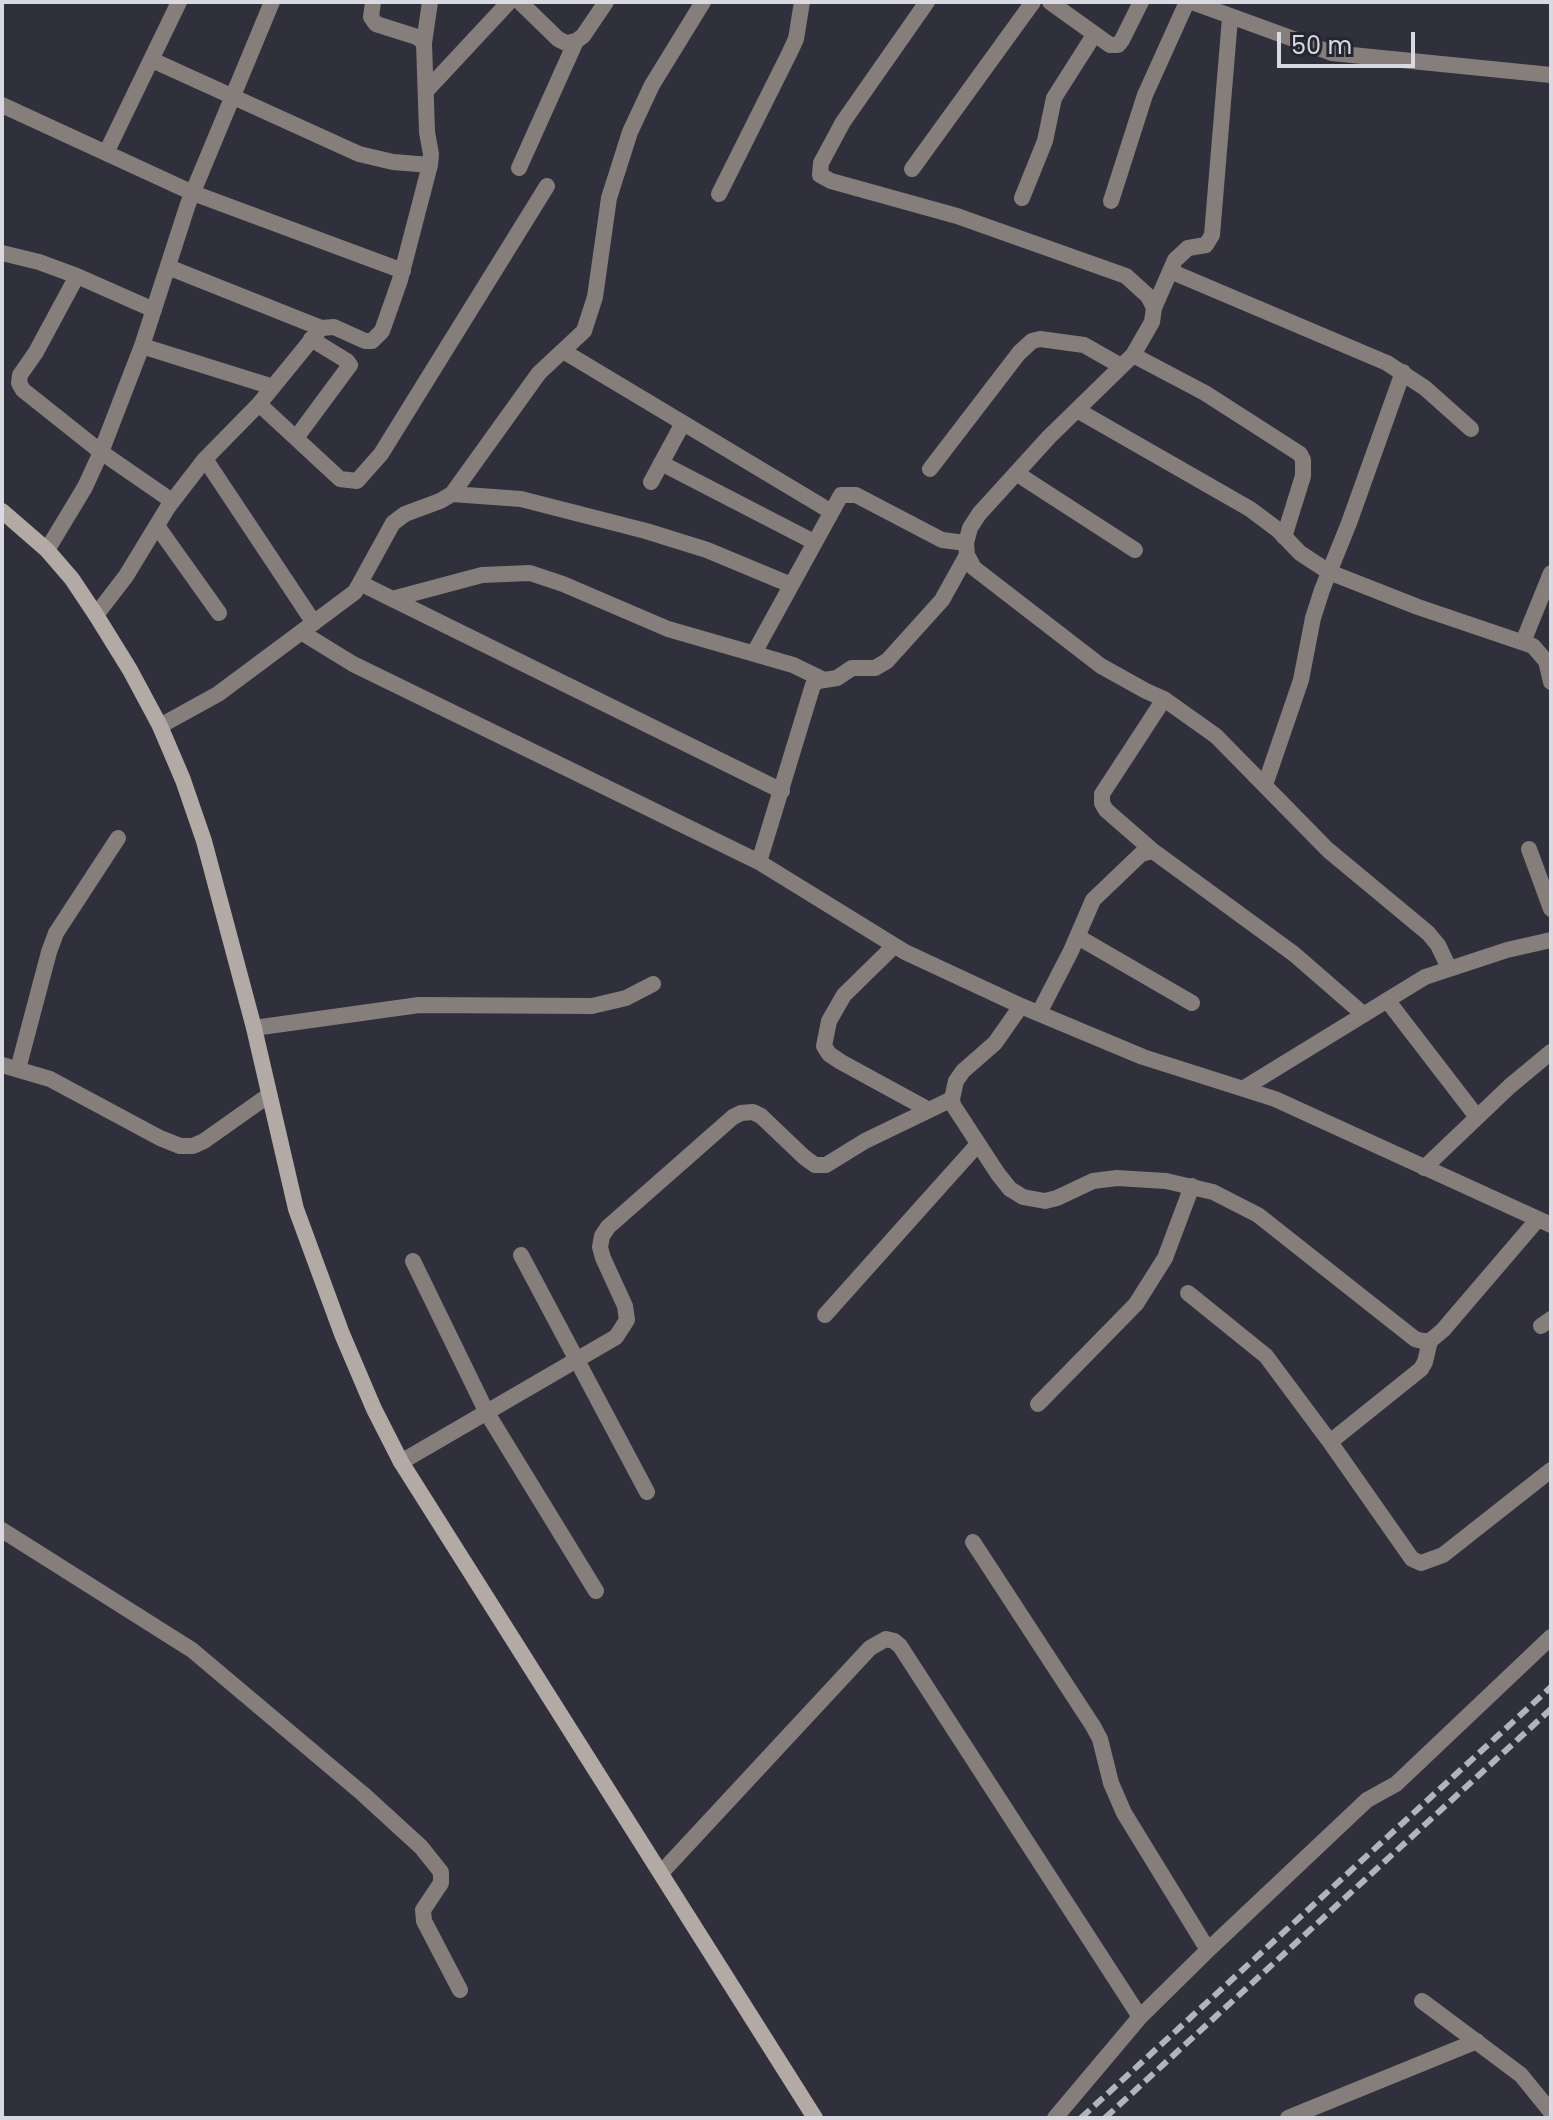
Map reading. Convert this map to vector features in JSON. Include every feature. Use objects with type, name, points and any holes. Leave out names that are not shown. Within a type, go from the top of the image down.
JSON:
[{"type":"main road","points":[[2,511],[47,550],[72,579],[160,726],[204,841],[254,1028],[296,1209],[374,1409],[401,1462],[815,2118]]},
{"type":"street","points":[[106,153],[179,2]]},
{"type":"street","points":[[47,550],[85,487],[101,452],[142,346],[193,193],[272,2]]},
{"type":"street","points":[[373,2],[371,17],[376,24],[417,37],[424,43]]},
{"type":"street","points":[[96,615],[126,576],[172,501],[205,459],[259,404],[316,334],[334,327],[365,341],[377,338],[403,271],[430,165],[424,43],[430,2]]},
{"type":"street","points":[[426,91],[509,2]]},
{"type":"street","points":[[520,2],[566,43],[583,36],[606,2]]},
{"type":"street","points":[[160,726],[218,694],[355,592],[393,523],[405,514],[452,494],[539,373],[584,331],[590,317],[609,198],[630,132],[652,85],[703,2]]},
{"type":"street","points":[[719,194],[793,47],[802,2]]},
{"type":"street","points":[[927,2],[843,122],[824,156],[820,175],[831,181],[957,216],[1126,276],[1148,296],[1154,308]]},
{"type":"street","points":[[912,169],[1033,2]]},
{"type":"street","points":[[1050,2],[1110,45],[1118,45],[1122,40],[1141,2]]},
{"type":"street","points":[[1111,201],[1145,95],[1190,2],[1332,53],[1551,75]]},
{"type":"street","points":[[759,862],[813,685],[837,678],[852,668],[875,668],[887,661],[942,600],[966,549],[970,528],[979,514],[1127,360],[1152,322],[1154,308],[1182,252],[1206,245],[1212,235],[1230,18]]},
{"type":"street","points":[[1022,198],[1045,141],[1054,98],[1094,35]]},
{"type":"street","points":[[519,168],[576,41]]},
{"type":"street","points":[[152,60],[359,154],[430,165]]},
{"type":"street","points":[[2,105],[193,193],[403,271]]},
{"type":"street","points":[[259,404],[340,479],[357,481],[365,475],[547,186]]},
{"type":"street","points":[[2,253],[77,276],[154,310]]},
{"type":"street","points":[[168,267],[316,334],[350,365],[296,438]]},
{"type":"street","points":[[1170,271],[1378,358],[1403,372],[1471,429]]},
{"type":"street","points":[[77,276],[20,375],[19,383],[23,390],[101,452],[172,501]]},
{"type":"street","points":[[930,469],[1019,353],[1032,341],[1040,339],[1084,345],[1205,393],[1300,454],[1303,476],[1284,537]]},
{"type":"street","points":[[142,346],[273,387]]},
{"type":"street","points":[[563,351],[830,511]]},
{"type":"street","points":[[1265,785],[1301,680],[1313,618],[1403,372]]},
{"type":"street","points":[[1077,410],[1250,509],[1300,553],[1329,572],[1418,607],[1523,642],[1546,661],[1551,682]]},
{"type":"street","points":[[651,482],[683,423]]},
{"type":"street","points":[[205,459],[307,628],[353,664],[759,862],[894,946],[1021,1006],[1143,1057],[1275,1099],[1544,1222],[1430,1341],[1421,1369],[1330,1442]]},
{"type":"street","points":[[661,463],[814,542]]},
{"type":"street","points":[[1016,473],[1135,550]]},
{"type":"street","points":[[452,494],[521,499],[662,535],[791,585]]},
{"type":"street","points":[[754,653],[830,511],[841,495],[856,495],[942,540],[966,549],[974,568],[1101,666],[1164,699],[1216,736],[1328,850],[1428,933],[1438,945],[1449,968]]},
{"type":"street","points":[[157,526],[219,613]]},
{"type":"street","points":[[392,599],[482,575],[530,573],[668,629],[806,670],[824,680]]},
{"type":"street","points":[[1523,642],[1551,573]]},
{"type":"street","points":[[362,584],[782,791]]},
{"type":"street","points":[[1164,699],[1102,794],[1106,810],[1153,851],[1294,954],[1363,1014]]},
{"type":"street","points":[[118,838],[52,942],[10,1067],[50,1079],[180,1146],[193,1146],[204,1141],[269,1095]]},
{"type":"street","points":[[1529,849],[1551,909]]},
{"type":"street","points":[[1039,1013],[1078,937],[1093,900],[1141,854],[1153,851]]},
{"type":"street","points":[[1078,937],[1192,1003]]},
{"type":"street","points":[[1244,1088],[1425,977],[1507,950],[1551,940]]},
{"type":"street","points":[[894,946],[844,995],[829,1021],[824,1046],[841,1062],[929,1110]]},
{"type":"street","points":[[254,1028],[419,1005],[592,1006],[626,998],[653,984]]},
{"type":"street","points":[[1387,1000],[1477,1117]]},
{"type":"street","points":[[1021,1006],[995,1043],[963,1071],[956,1081],[952,1099],[978,1144],[1010,1189],[1034,1201],[1057,1198],[1093,1181],[1117,1178],[1166,1181],[1227,1197],[1258,1215],[1415,1339],[1430,1341]]},
{"type":"street","points":[[1424,1168],[1551,1052]]},
{"type":"street","points":[[401,1462],[616,1337],[627,1320],[625,1306],[603,1258],[600,1247],[602,1236],[616,1220],[733,1117],[753,1112],[761,1116],[804,1157],[815,1165],[826,1165],[865,1141],[952,1099]]},
{"type":"street","points":[[825,1315],[978,1144]]},
{"type":"street","points":[[1038,1404],[1136,1304],[1165,1258],[1192,1186]]},
{"type":"street","points":[[521,1255],[647,1492]]},
{"type":"street","points":[[413,1261],[487,1413],[596,1591]]},
{"type":"street","points":[[1188,1293],[1266,1356],[1412,1559],[1421,1563],[1443,1555],[1551,1470]]},
{"type":"street","points":[[2,1530],[192,1650],[421,1847],[441,1872],[441,1883],[423,1910],[424,1921],[460,1990]]},
{"type":"street","points":[[973,1542],[1093,1726],[1124,1813],[1208,1950]]},
{"type":"street","points":[[1055,2118],[1140,2017],[1208,1950],[1367,1800],[1396,1784],[1551,1637]]},
{"type":"street","points":[[661,1873],[870,1648],[886,1639],[894,1641],[1140,2017]]},
{"type":"street","points":[[1422,2001],[1521,2075],[1551,2112]]},
{"type":"street","points":[[1288,2118],[1477,2041]]},
{"type":"railway","points":[[1081,2118],[1551,1687]]},
{"type":"railway","points":[[1105,2118],[1551,1709]]}]
